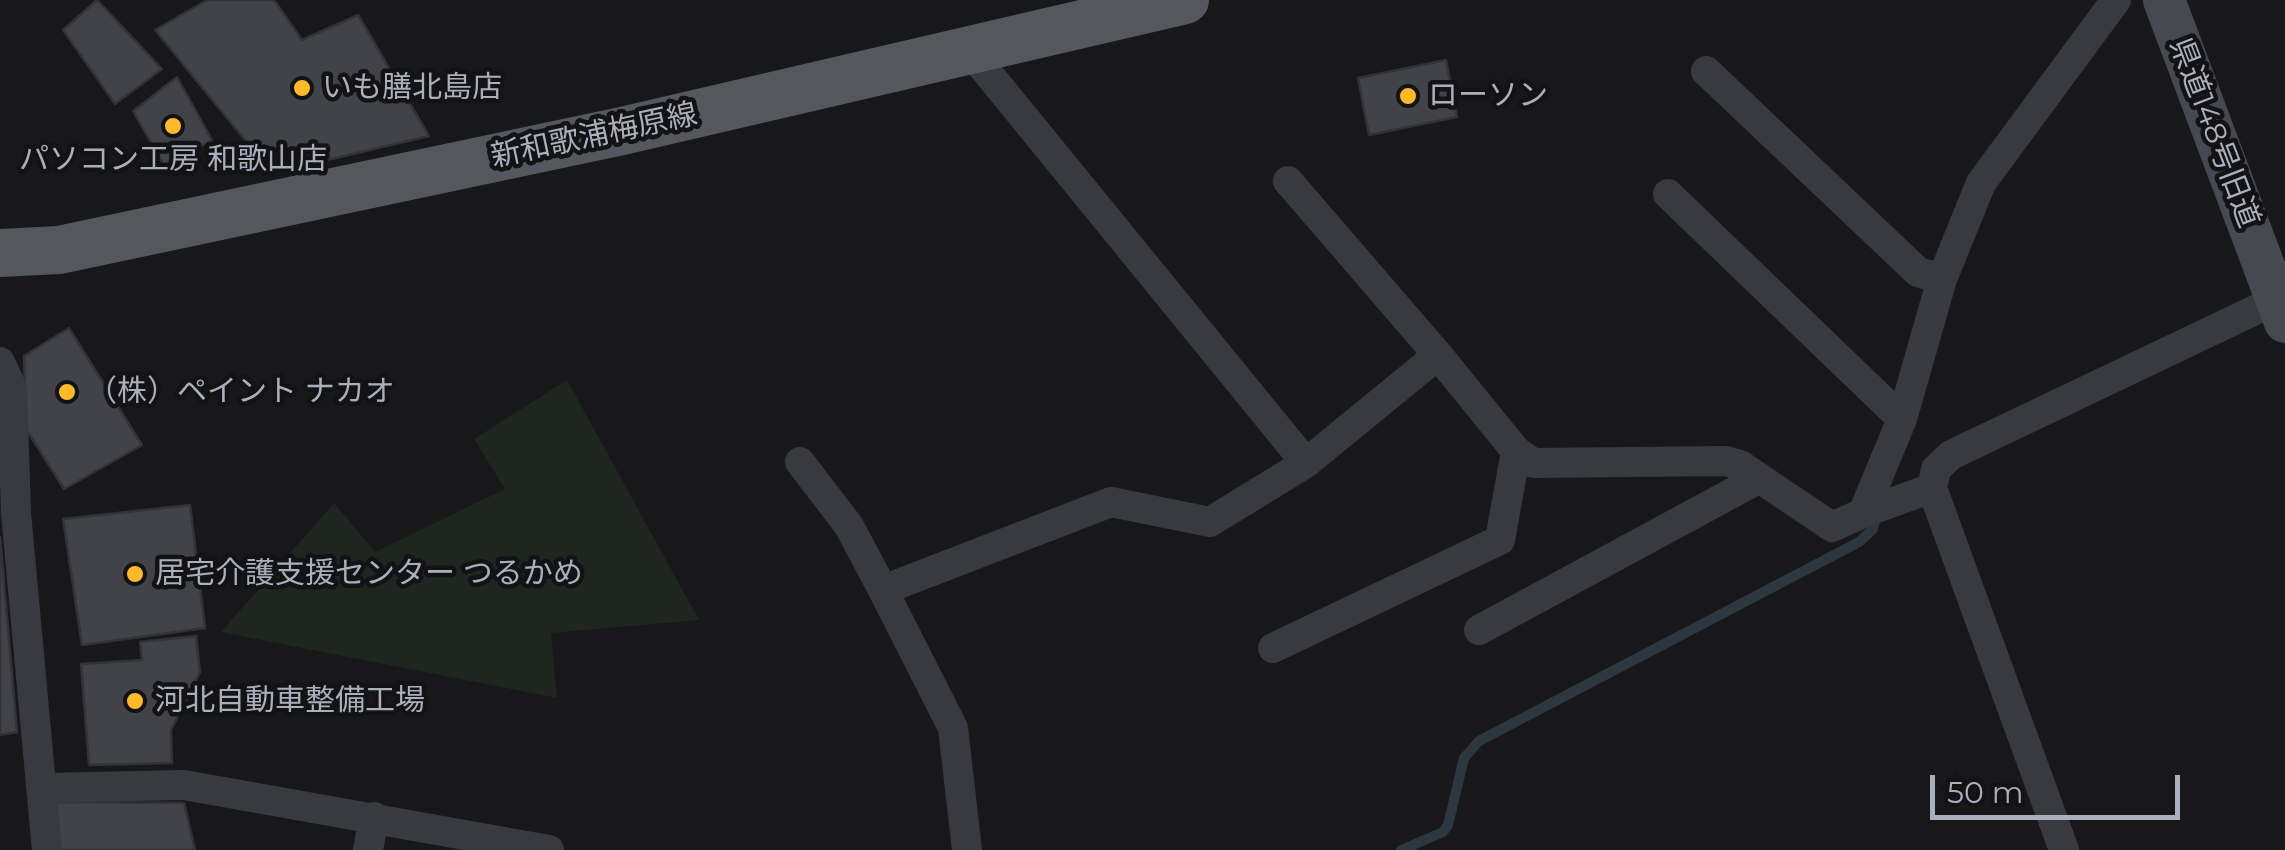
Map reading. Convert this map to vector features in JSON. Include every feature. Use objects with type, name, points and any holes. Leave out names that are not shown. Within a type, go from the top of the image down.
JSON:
[{"type":"main road","name":"新和歌浦梅原線","points":[[0,253],[59,250],[622,130],[1185,0]]},
{"type":"street","points":[[1867,511],[1902,419],[1942,279],[1981,183],[2116,0]]},
{"type":"street","name":"県道148号旧道","points":[[2164,0],[2281,311]]},
{"type":"street","points":[[968,50],[1306,462]]},
{"type":"street","points":[[1706,71],[1918,272],[1942,279]]},
{"type":"street","points":[[1288,181],[1516,451],[1532,464],[1726,461],[1740,465],[1832,527],[1922,492],[1951,455],[2281,311]]},
{"type":"street","points":[[1668,194],[1902,419]]},
{"type":"street","points":[[883,590],[1111,502],[1210,522],[1306,462],[1438,355]]},
{"type":"street","points":[[0,362],[12,388],[16,513],[47,850]]},
{"type":"street","points":[[1273,648],[1500,540],[1516,451]]},
{"type":"street","points":[[800,462],[849,526],[953,728],[967,850]]},
{"type":"street","points":[[1479,630],[1758,478]]},
{"type":"street","points":[[1922,492],[2064,850]]},
{"type":"street","points":[[43,788],[184,785],[549,850]]},
{"type":"street","points":[[368,850],[374,817]]},
{"type":"shaded area","points":[[567,380],[699,620],[551,633],[557,698],[221,632],[334,503],[375,552],[505,489],[474,439]]},
{"type":"building","points":[[97,0],[162,69],[115,104],[63,30]]},
{"type":"building","name":"いも膳北島店","points":[[207,0],[274,0],[302,40],[358,15],[429,136],[272,173],[155,30]]},
{"type":"building","points":[[1446,60],[1457,117],[1369,135],[1358,78]]},
{"type":"building","name":"パソコン工房 和歌山店","points":[[177,77],[212,140],[165,167],[133,111]]},
{"type":"building","name":"（株）ペイント ナカオ","points":[[69,328],[142,445],[64,489],[26,429],[24,356]]},
{"type":"building","name":"居宅介護支援センター つるかめ","points":[[190,505],[205,628],[82,645],[63,519]]},
{"type":"building","points":[[0,537],[17,732],[0,735]]},
{"type":"building","name":"河北自動車整備工場","points":[[196,636],[200,672],[171,730],[172,763],[89,765],[81,664],[142,660],[140,642]]},
{"type":"building","points":[[56,802],[184,803],[195,850],[59,850]]},
{"type":"waterway","points":[[1401,850],[1443,832],[1464,758],[1479,741],[1859,542],[1873,529],[1877,515]]},
{"type":"place","name":"いも膳北島店","points":[[302,88]]},
{"type":"place","name":"ローソン","points":[[1408,96]]},
{"type":"place","name":"パソコン工房 和歌山店","points":[[173,126]]},
{"type":"place","name":"（株）ペイント ナカオ","points":[[67,392]]},
{"type":"place","name":"居宅介護支援センター つるかめ","points":[[135,574]]},
{"type":"place","name":"河北自動車整備工場","points":[[135,701]]}]
